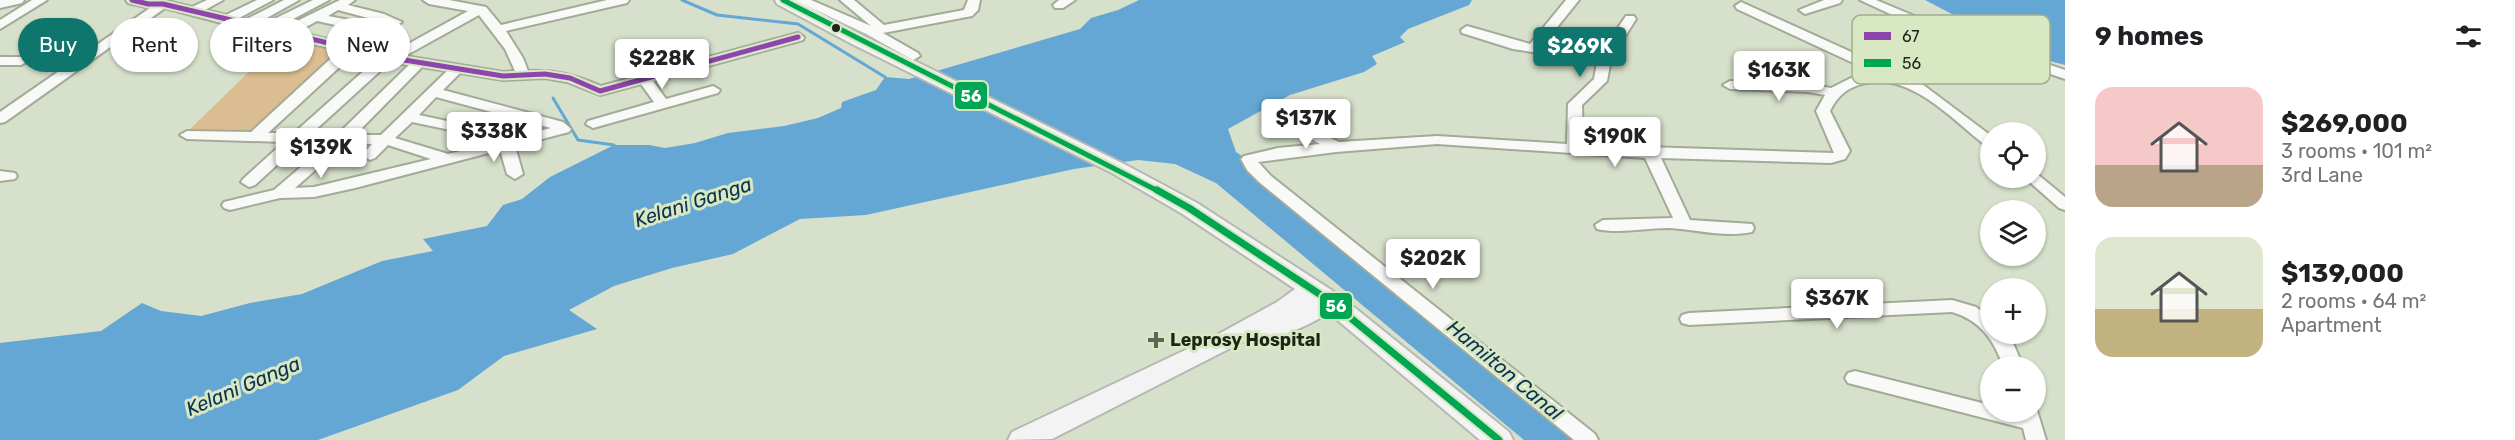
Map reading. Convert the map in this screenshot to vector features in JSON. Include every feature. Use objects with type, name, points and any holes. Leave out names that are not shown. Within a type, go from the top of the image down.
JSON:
[{"type":"main road","points":[[791,0],[1119,169],[1189,208],[1321,295],[1499,440]]},
{"type":"main road","points":[[1037,437],[1224,342],[1302,318],[1321,295]]},
{"type":"street","points":[[0,4],[18,0]]},
{"type":"street","points":[[0,25],[40,0]]},
{"type":"street","points":[[132,0],[191,6],[217,0]]},
{"type":"street","points":[[209,16],[242,0]]},
{"type":"street","points":[[230,18],[267,0]]},
{"type":"street","points":[[258,18],[293,0]]},
{"type":"street","points":[[286,18],[323,0]]},
{"type":"street","points":[[316,17],[349,0]]},
{"type":"street","points":[[498,29],[623,0]]},
{"type":"street","points":[[791,0],[876,30],[968,13],[972,10],[974,0]]},
{"type":"street","points":[[846,0],[868,16],[876,30],[913,62]]},
{"type":"street","points":[[1533,48],[1573,0]]},
{"type":"street","points":[[1805,10],[1836,0]]},
{"type":"street","points":[[1866,0],[1901,15]]},
{"type":"street","points":[[440,1],[477,11],[482,10],[498,29],[521,66],[522,74]]},
{"type":"street","points":[[0,119],[161,4]]},
{"type":"street","points":[[191,6],[218,18]]},
{"type":"street","points":[[336,6],[380,16],[377,18]]},
{"type":"street","points":[[1741,6],[1852,57]]},
{"type":"street","points":[[410,46],[477,11]]},
{"type":"street","points":[[316,17],[326,19]]},
{"type":"street","points":[[1575,149],[1575,104],[1600,81],[1604,74],[1604,59],[1630,19]]},
{"type":"street","points":[[1467,30],[1505,43],[1604,59]]},
{"type":"street","points":[[410,60],[503,76],[545,74],[570,78],[600,91],[798,37]]},
{"type":"street","points":[[0,61],[18,61]]},
{"type":"street","points":[[280,193],[340,140],[419,62]]},
{"type":"street","points":[[370,155],[458,68]]},
{"type":"street","points":[[2050,70],[2065,75]]},
{"type":"street","points":[[254,137],[326,72]]},
{"type":"street","points":[[249,182],[373,72]]},
{"type":"street","points":[[644,79],[663,104]]},
{"type":"street","points":[[1588,440],[1265,179],[1252,167],[1249,159],[1278,153],[1336,147],[1437,140],[1651,153],[1836,157],[1842,154],[1842,151],[1823,111],[1834,93],[1853,84]]},
{"type":"street","points":[[1912,84],[1931,95],[1980,134]]},
{"type":"street","points":[[1730,85],[1808,88],[1834,93]]},
{"type":"street","points":[[593,124],[713,90]]},
{"type":"street","points":[[230,205],[280,193],[314,192],[564,129],[558,125],[433,92]]},
{"type":"street","points":[[409,117],[484,133],[506,143],[515,174]]},
{"type":"street","points":[[1292,123],[1336,147]]},
{"type":"street","points":[[187,135],[386,140],[445,158]]},
{"type":"street","points":[[1651,153],[1684,225]]},
{"type":"street","points":[[2045,188],[2065,205]]},
{"type":"street","points":[[2048,191],[2065,188]]},
{"type":"street","points":[[1603,225],[1746,228]]},
{"type":"street","points":[[1689,319],[1952,306],[1970,311],[1980,319]]},
{"type":"street","points":[[1855,378],[2032,424]]},
{"type":"shaded area","points":[[314,43],[326,45],[326,69],[252,135],[186,133],[249,72],[314,72]]},
{"type":"water","name":"Kelani Ganga","points":[[1139,0],[1472,0],[1469,5],[1408,29],[1400,37],[1405,42],[1372,56],[1377,64],[1364,72],[1290,95],[1228,129],[1236,152],[1261,169],[1578,440],[1524,440],[1216,183],[1175,164],[1138,160],[1074,169],[866,215],[800,219],[733,254],[672,268],[614,286],[569,310],[597,329],[504,356],[458,390],[318,440],[0,440],[0,343],[101,331],[142,303],[161,311],[201,316],[250,303],[302,294],[382,261],[433,251],[423,239],[487,226],[503,205],[522,199],[550,177],[614,145],[649,145],[665,148],[695,143],[728,133],[784,126],[818,118],[841,108],[842,102],[876,90],[885,77],[909,79],[1080,29],[1091,18],[1118,10]]},
{"type":"water","points":[[1925,0],[2065,0],[2065,65],[2050,61],[2050,15],[1954,15]]},
{"type":"waterway","points":[[682,0],[717,15],[798,24],[885,77]]},
{"type":"waterway","points":[[553,98],[578,140],[614,145]]},
{"type":"transit line","name":"67","points":[[132,0],[148,4],[163,4],[392,58],[503,76],[545,74],[570,78],[600,91],[798,37]]},
{"type":"transit line","name":"56","points":[[783,0],[858,40],[1119,169],[1189,208],[1330,301],[1499,440]]},
{"type":"place","name":"Leprosy Hospital","points":[[1156,340]]},
{"type":"water label","name":"Hamilton Canal","points":[[1505,370]]}]
